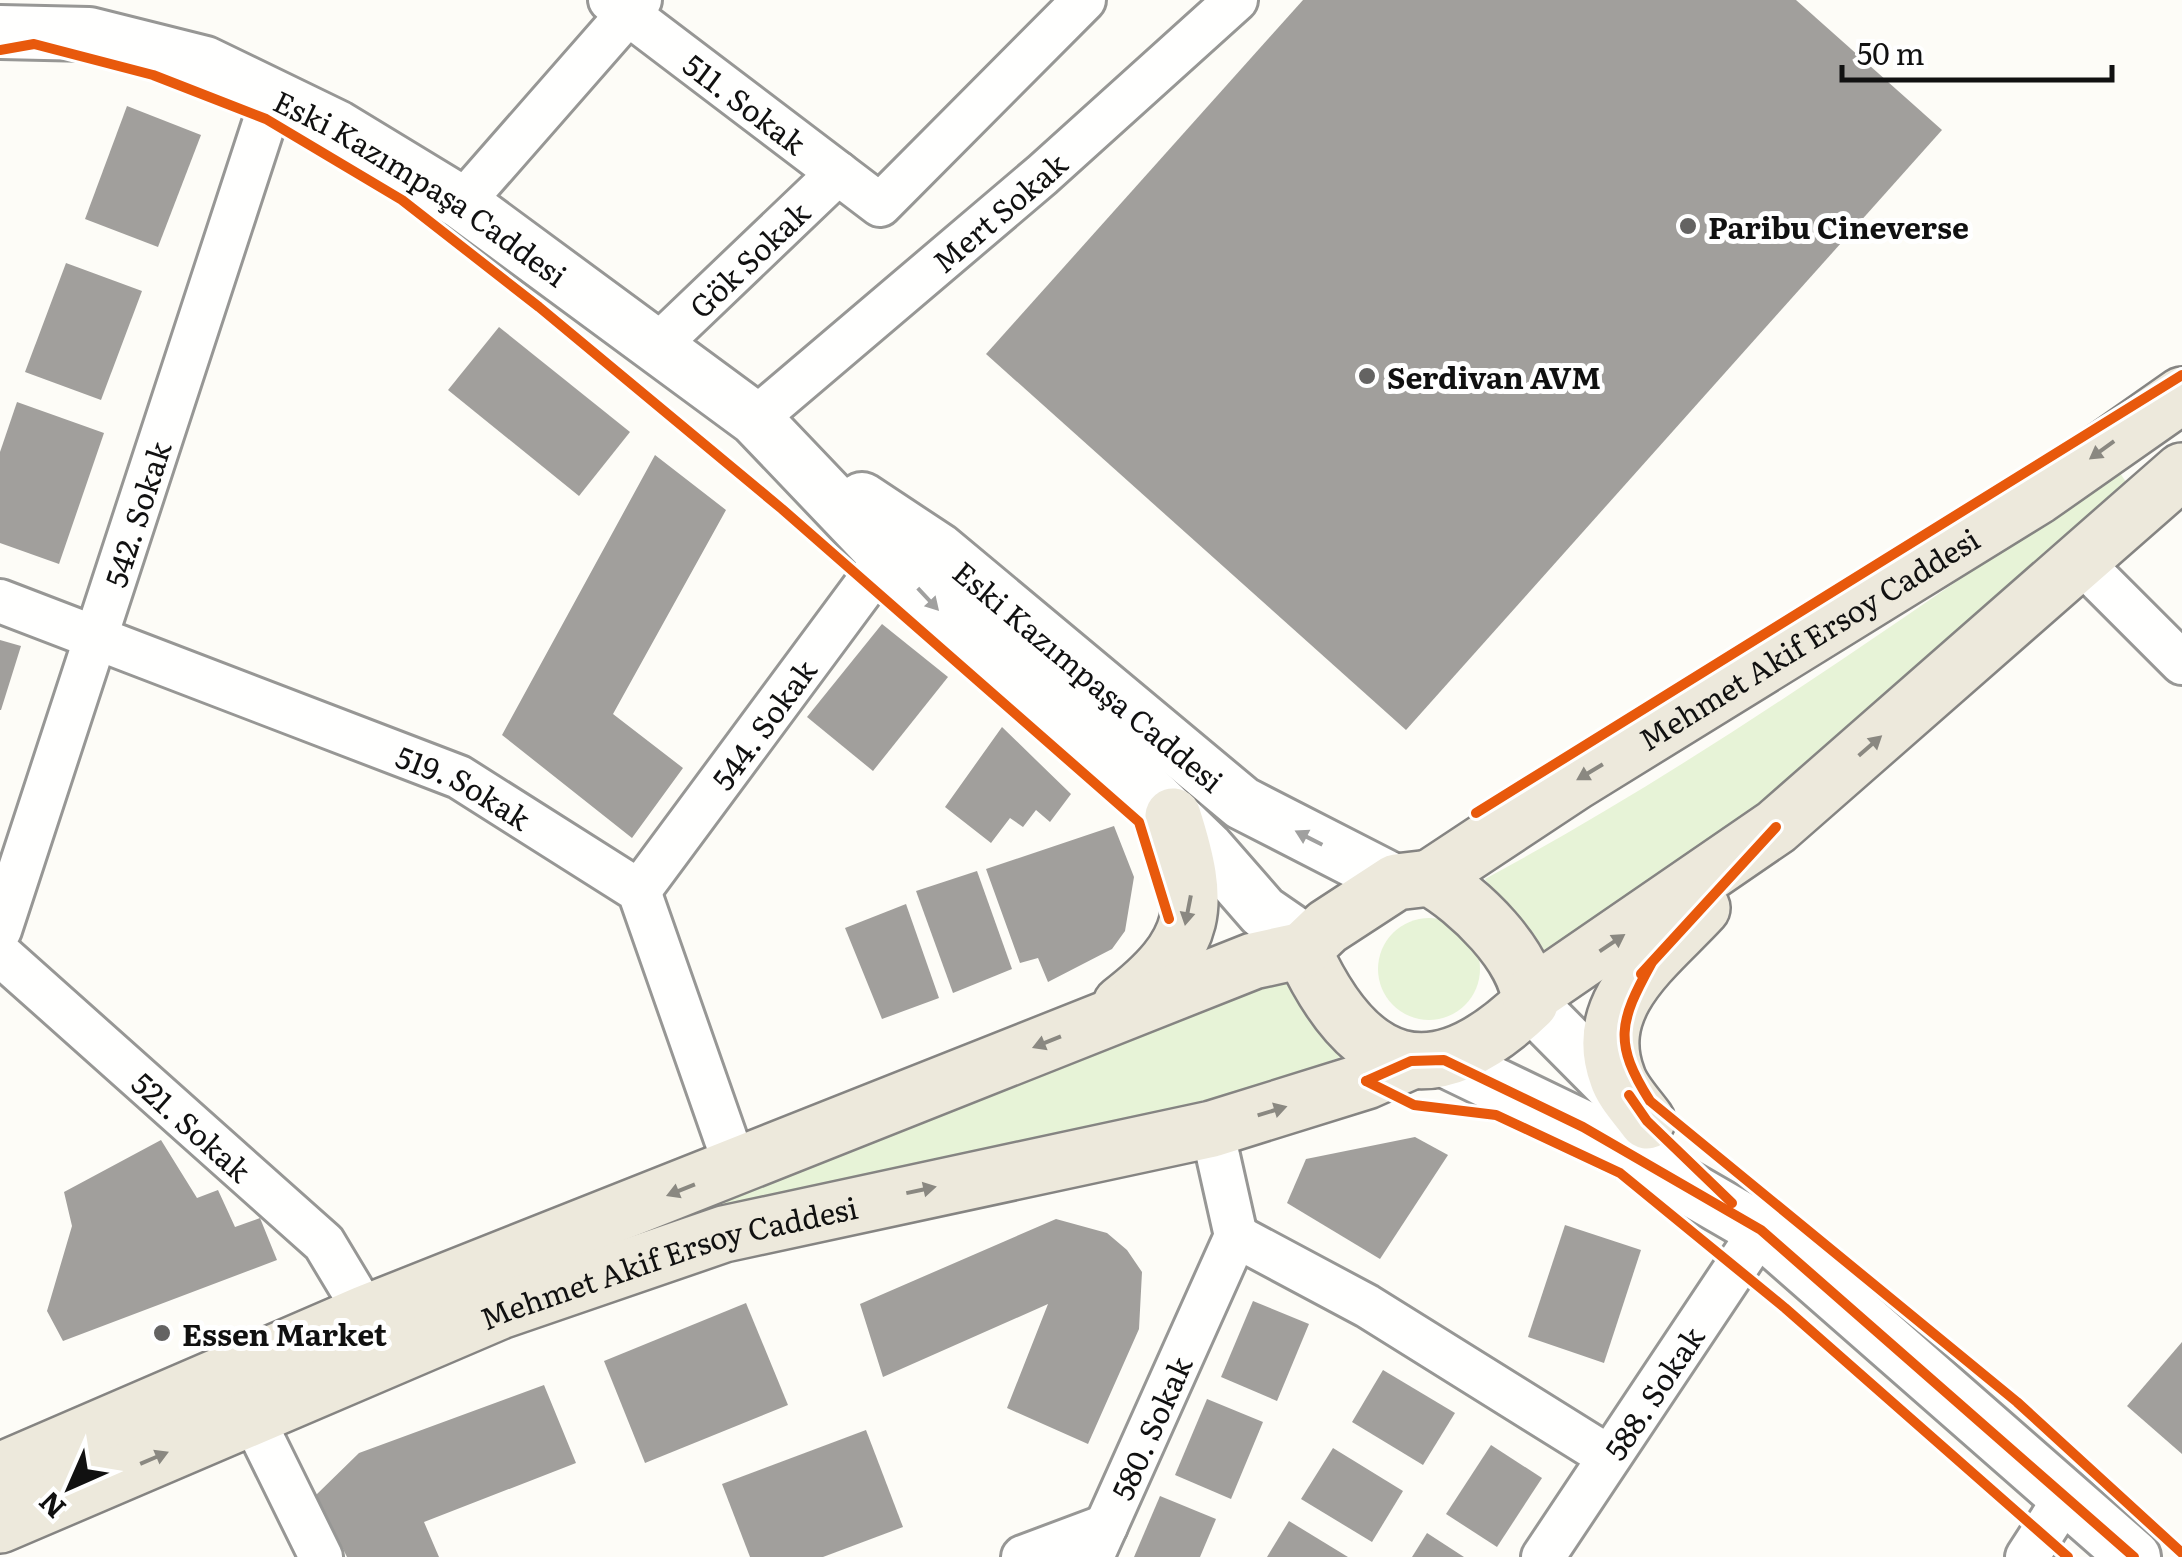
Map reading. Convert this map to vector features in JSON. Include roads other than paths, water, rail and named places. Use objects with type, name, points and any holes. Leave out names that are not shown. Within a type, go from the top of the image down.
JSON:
[{"type":"main road","name":"Mehmet Akif Ersoy Caddesi","points":[[1413,880],[2038,496],[2182,395]]},
{"type":"main road","points":[[1647,1121],[1617,1078],[1610,1045],[1614,1009],[1625,990],[1776,827],[2182,471]]},
{"type":"main road","points":[[1098,1022],[1159,973],[1180,941],[1191,908],[1192,875],[1173,816]]},
{"type":"main road","points":[[1530,999],[1492,928],[1468,902],[1413,880],[1306,946],[1319,984],[1360,1036],[1407,1068],[1487,1039],[1530,999],[1776,827]]},
{"type":"main road","name":"Mehmet Akif Ersoy Caddesi","points":[[0,1471],[366,1313],[1253,961],[1306,946]]},
{"type":"main road","name":"Mehmet Akif Ersoy Caddesi","points":[[0,1526],[500,1311],[724,1234],[1212,1129],[1407,1068]]},
{"type":"street","name":"511. Sokak","points":[[627,4],[880,205],[1084,0]]},
{"type":"street","name":"Mert Sokak","points":[[772,435],[1042,175],[1236,0]]},
{"type":"street","points":[[462,203],[627,4]]},
{"type":"street","name":"Eski Kazımpaşa Caddesi","points":[[0,32],[89,34],[204,63],[337,127],[462,203],[658,345],[772,435],[939,550],[1242,803],[1413,880]]},
{"type":"street","name":"542. Sokak","points":[[0,930],[100,636],[273,96]]},
{"type":"street","name":"Gök Sokak","points":[[658,345],[838,174]]},
{"type":"street","name":"Eski Kazımpaşa Caddesi","points":[[772,435],[941,614],[1104,749],[1263,912],[1306,946]]},
{"type":"street","name":"544. Sokak","points":[[639,890],[887,556]]},
{"type":"street","points":[[2080,560],[2182,663]]},
{"type":"street","name":"519. Sokak","points":[[0,600],[459,777],[639,890]]},
{"type":"street","points":[[639,890],[736,1168]]},
{"type":"street","name":"521. Sokak","points":[[0,954],[324,1243],[366,1313]]},
{"type":"street","points":[[1530,999],[1647,1121],[1761,1230],[2134,1557]]},
{"type":"street","points":[[1407,1068],[1583,1127],[1761,1230]]},
{"type":"street","points":[[1212,1129],[1236,1236],[1366,1306],[1609,1458]]},
{"type":"street","name":"588. Sokak","points":[[1543,1557],[1761,1230]]},
{"type":"street","name":"580. Sokak","points":[[1099,1541],[1236,1236]]},
{"type":"street","points":[[252,1417],[321,1557]]},
{"type":"street","points":[[2026,1557],[2067,1496]]},
{"type":"street","points":[[1023,1557],[1099,1541]]},
{"type":"place","name":"Paribu Cineverse","points":[[1688,226]]},
{"type":"place","name":"Serdivan AVM","points":[[1367,376]]},
{"type":"place","name":"Essen Market","points":[[162,1333]]}]
